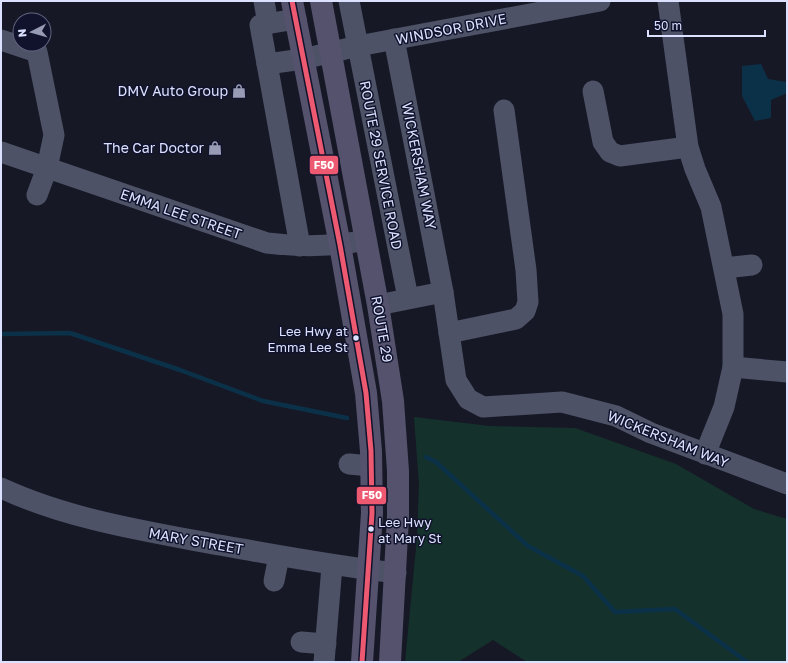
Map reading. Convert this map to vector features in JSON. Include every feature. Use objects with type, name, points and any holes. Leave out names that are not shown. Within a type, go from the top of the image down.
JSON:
[{"type":"main road","name":"ROUTE 29","points":[[321,1],[378,305],[389,370],[396,435],[398,471],[396,574],[390,662]]},
{"type":"main road","name":"ROUTE 29","points":[[294,10],[340,245],[366,393],[372,466],[369,570],[362,662]]},
{"type":"street","points":[[264,1],[268,24]]},
{"type":"street","name":"ROUTE 29 SERVICE ROAD","points":[[349,1],[408,298]]},
{"type":"street","name":"WINDSOR DRIVE","points":[[267,64],[303,59],[358,46],[600,1]]},
{"type":"street","points":[[668,1],[688,146],[695,169],[711,207],[733,314],[733,367],[724,407],[705,454]]},
{"type":"street","points":[[294,10],[268,24],[260,25],[300,246]]},
{"type":"street","name":"WICKERSHAM WAY","points":[[394,39],[443,292],[456,380],[468,399],[483,407],[562,402],[616,416],[651,433],[787,484]]},
{"type":"street","points":[[1,40],[37,52],[54,135],[47,168],[37,195]]},
{"type":"street","points":[[593,91],[603,142],[610,152],[620,156],[688,146]]},
{"type":"street","points":[[449,333],[516,319],[525,311],[528,302],[526,270],[504,110]]},
{"type":"street","name":"EMMA LEE STREET","points":[[1,152],[267,243],[300,246],[340,245],[366,240]]},
{"type":"street","points":[[724,268],[752,265]]},
{"type":"street","points":[[378,305],[443,292]]},
{"type":"street","points":[[733,367],[787,372]]},
{"type":"street","points":[[349,464],[372,466]]},
{"type":"street","name":"MARY STREET","points":[[1,488],[55,508],[102,522],[153,527],[279,556],[327,559],[369,570],[396,574]]},
{"type":"street","points":[[274,581],[279,556]]},
{"type":"street","points":[[301,642],[325,653],[327,559]]},
{"type":"green space","points":[[414,417],[489,426],[575,428],[676,464],[754,509],[787,519],[787,662],[527,662],[493,640],[458,662],[405,662],[417,538],[419,484]]},
{"type":"water","points":[[761,64],[768,79],[786,82],[787,93],[771,100],[771,118],[755,121],[742,96],[742,66]]},
{"type":"waterway","points":[[1,334],[70,333],[180,370],[263,401],[347,418]]},
{"type":"waterway","points":[[426,457],[436,462],[528,546],[583,576],[615,612],[675,609],[747,662]]},
{"type":"transit line","name":"F50","points":[[292,1],[340,245],[366,393],[371,451],[372,513],[362,662]]},
{"type":"place","name":"DMV Auto Group","points":[[239,91]]},
{"type":"place","name":"The Car Doctor","points":[[215,148]]},
{"type":"place","name":"Lee Hwy at Emma Lee St","points":[[356,338]]},
{"type":"place","name":"Lee Hwy at Mary St","points":[[371,529]]}]
